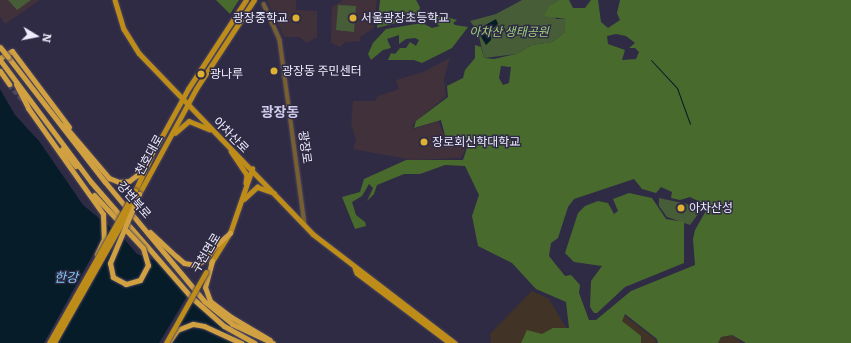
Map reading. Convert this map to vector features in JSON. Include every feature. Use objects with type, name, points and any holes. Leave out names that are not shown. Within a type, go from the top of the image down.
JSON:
[{"type":"highway","name":"강변북로","points":[[0,47],[105,182],[144,226],[190,286],[218,314],[245,331],[274,343]]},
{"type":"highway","points":[[1,60],[12,51],[75,136],[110,178],[119,182],[129,181],[137,175],[156,147]]},
{"type":"highway","name":"강변북로","points":[[1,60],[91,182],[147,246],[208,313],[255,343]]},
{"type":"highway","points":[[0,71],[9,84]]},
{"type":"highway","points":[[12,75],[28,108],[90,193],[103,214],[105,227],[104,239],[86,278]]},
{"type":"highway","points":[[33,112],[91,182]]},
{"type":"highway","points":[[52,115],[75,136]]},
{"type":"highway","points":[[73,170],[127,232],[143,248],[148,265],[140,280],[126,284],[113,277],[110,263],[137,192]]},
{"type":"highway","points":[[144,226],[177,257],[189,264],[201,263],[214,246],[230,233]]},
{"type":"highway","points":[[212,261],[205,282],[206,295],[212,303],[274,343]]},
{"type":"highway","points":[[167,343],[177,330],[193,324],[204,326],[241,343]]},
{"type":"main road","name":"아차산로","points":[[115,0],[124,29],[134,47],[212,130],[277,194],[305,225],[355,268],[455,343]]},
{"type":"main road","name":"천호대로","points":[[54,343],[137,192],[156,147],[183,98],[246,0]]},
{"type":"main road","name":"천호대로","points":[[49,343],[137,192],[165,148],[188,104],[254,0]]},
{"type":"main road","points":[[165,148],[187,121],[195,122],[212,130]]},
{"type":"main road","points":[[228,146],[247,176],[241,201]]},
{"type":"main road","name":"구천면로","points":[[167,343],[212,261],[230,233],[252,169]]},
{"type":"main road","points":[[241,201],[251,189],[257,187],[277,194]]},
{"type":"main road","name":"아차산로","points":[[355,268],[356,273],[450,343]]},
{"type":"street","name":"광장로","points":[[264,4],[280,40],[305,225]]},
{"type":"shaded area","points":[[0,0],[40,0],[5,24],[0,17]]},
{"type":"shaded area","name":"광장중학교","points":[[267,0],[296,0],[296,10],[317,11],[317,37],[307,43],[299,37],[284,37]]},
{"type":"shaded area","name":"서울광장초등학교","points":[[344,0],[377,0],[374,28],[360,37],[361,41],[345,42],[340,47],[331,43],[332,7]]},
{"type":"shaded area","points":[[450,58],[444,79],[446,96],[412,125],[414,129],[438,121],[446,139],[465,137],[467,146],[461,158],[412,160],[353,149],[356,140],[351,124],[353,101],[375,101],[378,96],[399,89],[396,80],[423,72]]},
{"type":"shaded area","points":[[532,291],[549,299],[565,326],[580,341],[616,316],[625,316],[655,339],[656,343],[491,343],[490,334]]},
{"type":"shaded area","points":[[732,335],[742,343],[718,343],[721,337]]},
{"type":"green space","points":[[8,0],[31,0],[17,10]]},
{"type":"green space","points":[[216,0],[239,0],[230,14]]},
{"type":"green space","points":[[380,0],[416,0],[420,7],[417,22],[403,21],[377,28]]},
{"type":"green space","name":"아차산 생태공원","points":[[522,0],[559,0],[550,5],[556,19],[567,19],[564,33],[552,42],[532,45],[516,54],[484,58],[478,32],[470,21],[496,14]]},
{"type":"green space","points":[[559,0],[569,0],[573,8],[585,8],[591,0],[598,0],[601,22],[608,28],[620,20],[617,13],[620,0],[851,0],[851,343],[746,343],[732,335],[721,337],[718,343],[658,343],[657,339],[625,314],[622,321],[641,336],[641,343],[521,343],[527,330],[542,334],[553,328],[569,328],[566,302],[536,289],[512,263],[478,246],[472,216],[479,195],[465,166],[445,165],[420,174],[404,174],[377,185],[374,194],[367,201],[373,188],[369,184],[362,196],[352,202],[356,215],[365,222],[366,226],[355,229],[342,197],[360,192],[364,179],[406,160],[463,160],[468,145],[466,137],[446,139],[441,120],[414,128],[416,121],[448,97],[447,86],[463,78],[465,70],[475,58],[475,45],[481,47],[484,58],[494,59],[516,54],[532,45],[552,42],[564,33],[566,19],[544,16],[550,5]],"holes":[[[616,34],[626,36],[635,43],[629,48],[635,48],[639,52],[636,59],[622,60],[625,50],[608,44],[607,36]],[[501,66],[511,67],[509,83],[503,85],[499,78]],[[634,179],[642,189],[656,193],[661,187],[672,192],[671,198],[680,200],[690,197],[702,203],[707,209],[695,230],[693,239],[695,265],[631,291],[596,320],[589,320],[579,293],[580,285],[571,275],[565,276],[549,256],[551,243],[558,238],[568,207],[574,199]]]},
{"type":"green space","points":[[338,5],[356,6],[354,32],[336,30]]},
{"type":"green space","points":[[426,11],[457,20],[453,23],[455,25],[468,27],[452,48],[422,63],[414,60],[388,60],[391,53],[395,54],[400,48],[406,48],[410,42],[416,46],[419,40],[415,38],[406,39],[399,44],[399,35],[387,39],[391,48],[383,50],[371,60],[368,54],[373,43],[386,29],[422,23],[432,28],[440,26],[425,17]]},
{"type":"green space","points":[[629,193],[652,198],[666,219],[684,222],[684,263],[625,287],[597,313],[594,313],[590,307],[591,281],[602,266],[574,262],[565,253],[578,213],[585,206],[598,201],[608,203],[614,214],[618,211],[613,199]]},
{"type":"green space","points":[[659,198],[687,204],[696,208],[699,207],[701,210],[690,225],[667,217],[659,206]]},
{"type":"water","points":[[496,19],[498,24],[491,30],[491,40],[486,45],[477,30]]},
{"type":"water","name":"한강","points":[[0,89],[15,115],[39,141],[83,205],[123,238],[137,254],[156,261],[198,305],[264,337],[285,343],[0,343]]},
{"type":"pier","points":[[112,226],[123,235],[116,250],[111,249],[58,343],[44,343],[103,236],[106,237]]},
{"type":"pier","points":[[187,296],[209,310],[287,343],[245,343],[227,333],[193,302],[178,328],[191,323],[203,328],[193,326],[180,331],[172,343],[159,343]]},
{"type":"waterway","points":[[651,60],[677,88],[690,124]]},
{"type":"tunnel","points":[[9,84],[24,101]]},
{"type":"place","name":"광장중학교","points":[[296,18]]},
{"type":"place","name":"서울광장초등학교","points":[[353,18]]},
{"type":"place","name":"광장동 주민센터","points":[[274,71]]},
{"type":"place","name":"광나루","points":[[201,74]]},
{"type":"place","name":"장로회신학대학교","points":[[424,142]]},
{"type":"place","name":"아차산성","points":[[681,208]]},
{"type":"district","name":"광장동","points":[[280,111]]}]
